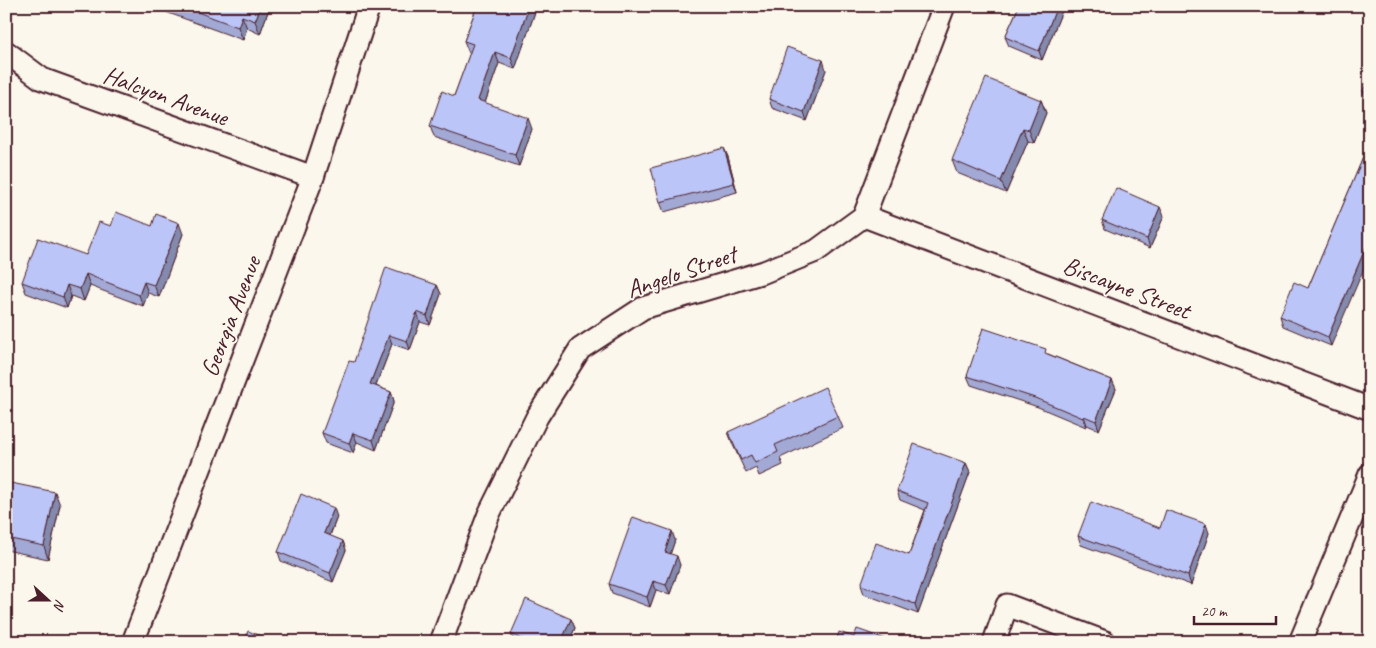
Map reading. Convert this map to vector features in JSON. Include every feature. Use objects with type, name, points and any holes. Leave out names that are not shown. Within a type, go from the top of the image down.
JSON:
[{"type":"street","name":"Georgia Avenue","points":[[134,642],[313,177],[369,6]]},
{"type":"street","points":[[864,216],[944,6]]},
{"type":"street","name":"Halcyon Avenue","points":[[6,52],[42,79],[313,177]]},
{"type":"street","name":"Biscayne Street","points":[[864,216],[1370,409]]},
{"type":"street","name":"Angelo Street","points":[[441,642],[489,514],[537,417],[580,349],[643,308],[764,272],[816,251],[864,216]]},
{"type":"street","points":[[1300,642],[1370,474]]},
{"type":"street","points":[[994,642],[1007,605],[1105,642]]},
{"type":"building","points":[[181,6],[261,6],[255,21],[242,16],[238,27]]},
{"type":"building","points":[[477,6],[529,6],[511,58],[495,52],[478,100],[528,118],[515,155],[430,126],[442,91],[454,96],[473,44],[464,41]]},
{"type":"building","points":[[1019,6],[1057,6],[1039,51],[1005,37]]},
{"type":"building","points":[[787,47],[823,60],[804,112],[769,99]]},
{"type":"building","points":[[1370,76],[1370,94],[1363,91]]},
{"type":"building","points":[[986,78],[1041,100],[1029,130],[1023,128],[1001,181],[952,160]]},
{"type":"building","points":[[1370,141],[1370,237],[1328,337],[1280,316],[1294,282],[1308,288]]},
{"type":"building","points":[[724,148],[734,183],[660,202],[651,168]]},
{"type":"building","points":[[1116,188],[1160,207],[1147,239],[1102,220]]},
{"type":"building","points":[[116,212],[152,226],[156,214],[179,223],[154,285],[144,282],[139,295],[86,274],[80,289],[67,285],[63,297],[22,282],[38,238],[86,255],[99,222],[111,226]]},
{"type":"building","points":[[386,267],[437,285],[427,316],[417,312],[407,341],[389,335],[370,384],[391,392],[373,440],[353,433],[349,443],[322,433],[349,361],[354,362]]},
{"type":"building","points":[[983,328],[1046,349],[1045,353],[1112,380],[1096,421],[1084,416],[1083,418],[1035,398],[967,376]]},
{"type":"building","points":[[825,387],[838,416],[775,445],[778,452],[755,463],[751,455],[741,460],[728,432]]},
{"type":"building","points":[[914,444],[966,463],[915,604],[861,585],[876,543],[909,555],[928,503],[897,491]]},
{"type":"building","points":[[6,482],[55,492],[44,546],[6,538]]},
{"type":"building","points":[[301,494],[334,508],[324,533],[343,541],[330,573],[278,552]]},
{"type":"building","points":[[1091,502],[1160,528],[1166,510],[1206,524],[1188,576],[1078,536]]},
{"type":"building","points":[[633,517],[672,531],[665,552],[677,556],[666,585],[653,581],[647,597],[609,584]]},
{"type":"building","points":[[526,599],[571,619],[561,642],[530,642],[511,634]]},
{"type":"building","points":[[857,629],[894,642],[836,642],[839,632],[854,637]]},
{"type":"building","points":[[248,631],[276,642],[244,642]]}]
